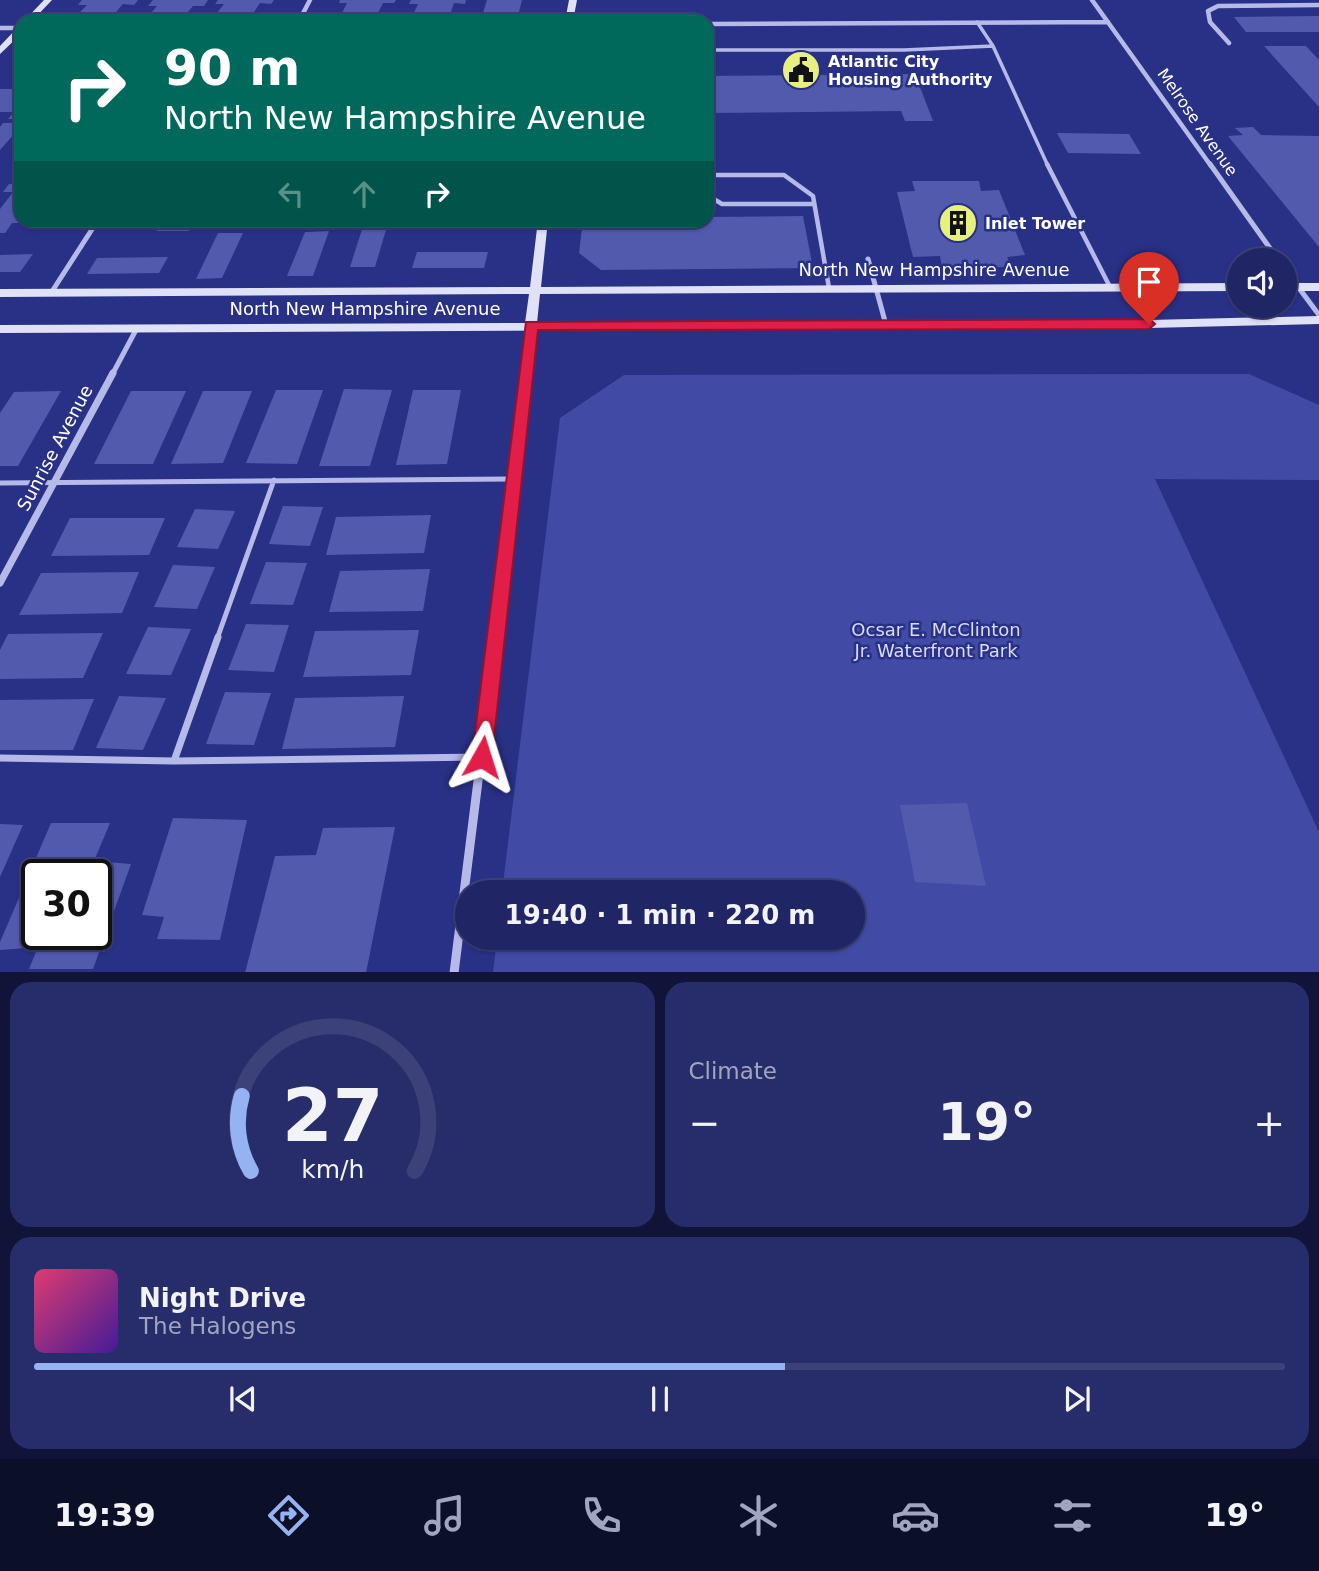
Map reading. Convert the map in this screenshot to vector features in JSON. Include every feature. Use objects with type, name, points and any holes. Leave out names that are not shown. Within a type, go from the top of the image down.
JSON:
[{"type":"street","points":[[35,14],[48,0]]},
{"type":"street","name":"Melrose Avenue","points":[[1092,0],[1270,248]]},
{"type":"street","points":[[1229,43],[1210,22],[1208,11],[1218,6],[1319,5]]},
{"type":"street","points":[[714,23],[1108,22]]},
{"type":"street","points":[[0,51],[14,36]]},
{"type":"street","points":[[51,293],[92,228]]},
{"type":"street","points":[[454,972],[515,480],[542,228]]},
{"type":"street","points":[[869,259],[886,325]]},
{"type":"street","name":"North New Hampshire Avenue","points":[[0,293],[1227,287]]},
{"type":"street","points":[[1298,287],[1319,287]]},
{"type":"street","points":[[1298,287],[1319,318]]},
{"type":"street","name":"North New Hampshire Avenue","points":[[0,329],[1135,324],[1319,318]]},
{"type":"street","name":"Sunrise Avenue","points":[[0,583],[137,328]]},
{"type":"lane","points":[[977,22],[993,46],[1064,201],[1110,287]]},
{"type":"lane","points":[[714,50],[904,50],[993,46]]},
{"type":"lane","points":[[714,175],[784,175],[813,196],[829,288]]},
{"type":"lane","points":[[714,199],[722,204],[814,204]]},
{"type":"lane","points":[[174,761],[274,480]]},
{"type":"lane","points":[[0,483],[515,480]]},
{"type":"lane","points":[[0,758],[174,761],[482,757]]},
{"type":"green space","name":"Ocsar E. McClinton Jr. Waterfront Park","points":[[1249,374],[1319,405],[1319,480],[1155,479],[1319,832],[1319,972],[493,972],[496,950],[865,950],[865,880],[503,880],[560,418],[624,375]]},
{"type":"building","points":[[82,0],[138,0],[134,5],[123,4],[114,14],[78,14],[87,5],[78,5]]},
{"type":"building","points":[[153,0],[208,0],[204,6],[193,6],[186,14],[150,14],[157,6],[148,6]]},
{"type":"building","points":[[218,0],[274,0],[271,4],[260,3],[253,14],[216,14],[224,4],[215,4]]},
{"type":"building","points":[[340,0],[396,0],[394,3],[383,3],[378,14],[342,14],[347,3],[339,3]]},
{"type":"building","points":[[411,0],[466,0],[465,4],[454,3],[450,14],[413,14],[418,4],[409,4]]},
{"type":"building","points":[[487,0],[522,0],[518,14],[483,14]]},
{"type":"building","points":[[1319,16],[1319,32],[1246,32],[1234,17]]},
{"type":"building","points":[[1264,46],[1306,46],[1319,60],[1319,107]]},
{"type":"building","points":[[915,74],[933,121],[905,121],[901,111],[714,113],[714,76]]},
{"type":"building","points":[[0,89],[14,89],[14,112],[0,112]]},
{"type":"building","points":[[3,123],[14,123],[14,134],[0,150],[0,127]]},
{"type":"building","points":[[1253,127],[1261,135],[1319,136],[1319,247],[1228,136],[1243,135],[1235,128]]},
{"type":"building","points":[[1057,133],[1129,134],[1141,154],[1068,153]]},
{"type":"building","name":"Inlet Tower","points":[[912,181],[979,181],[981,191],[999,190],[1025,255],[1007,257],[1012,267],[942,267],[940,256],[913,257],[897,192],[915,191]]},
{"type":"building","points":[[9,184],[14,184],[14,223],[5,233],[0,233],[0,209],[13,192],[3,192]]},
{"type":"building","points":[[803,216],[813,268],[601,270],[579,253],[582,228],[714,228],[714,217]]},
{"type":"building","points":[[158,228],[191,228],[189,231],[157,231]]},
{"type":"building","points":[[362,228],[387,228],[375,267],[350,267]]},
{"type":"building","points":[[329,231],[313,276],[287,276],[305,232]]},
{"type":"building","points":[[218,233],[243,233],[222,278],[196,279]]},
{"type":"building","points":[[417,252],[488,252],[484,268],[412,268]]},
{"type":"building","points":[[33,254],[20,272],[0,272],[0,255]]},
{"type":"building","points":[[168,257],[159,273],[87,274],[97,258]]},
{"type":"building","points":[[344,389],[392,390],[370,466],[319,466]]},
{"type":"building","points":[[276,390],[323,390],[297,464],[246,463]]},
{"type":"building","points":[[413,390],[461,390],[447,464],[396,465]]},
{"type":"building","points":[[61,391],[18,466],[0,466],[0,413],[14,392]]},
{"type":"building","points":[[131,391],[186,391],[153,464],[94,464]]},
{"type":"building","points":[[203,391],[252,391],[223,463],[171,464]]},
{"type":"building","points":[[283,506],[323,507],[310,546],[269,544]]},
{"type":"building","points":[[195,509],[235,511],[218,549],[177,547]]},
{"type":"building","points":[[431,515],[424,553],[326,555],[336,517]]},
{"type":"building","points":[[70,518],[165,518],[149,555],[51,556]]},
{"type":"building","points":[[266,562],[307,563],[293,605],[250,604]]},
{"type":"building","points":[[173,565],[215,567],[197,609],[154,607]]},
{"type":"building","points":[[430,569],[423,611],[329,612],[340,571]]},
{"type":"building","points":[[139,572],[122,613],[19,615],[41,573]]},
{"type":"building","points":[[246,624],[289,625],[274,672],[228,670]]},
{"type":"building","points":[[148,627],[191,629],[171,675],[126,674]]},
{"type":"building","points":[[419,630],[411,675],[303,677],[315,631]]},
{"type":"building","points":[[103,633],[83,678],[0,679],[0,650],[8,634]]},
{"type":"building","points":[[225,692],[271,693],[254,745],[206,744]]},
{"type":"building","points":[[119,696],[166,698],[143,750],[96,748]]},
{"type":"building","points":[[404,696],[395,747],[282,749],[295,698]]},
{"type":"building","points":[[94,699],[73,750],[0,750],[0,700]]},
{"type":"building","points":[[967,803],[986,886],[915,882],[900,805]]},
{"type":"building","points":[[173,818],[247,820],[220,940],[157,939],[164,917],[142,915]]},
{"type":"building","points":[[51,823],[110,823],[95,859],[36,859]]},
{"type":"building","points":[[0,824],[23,825],[0,877]]},
{"type":"building","points":[[395,827],[366,972],[245,972],[275,856],[316,855],[323,828]]},
{"type":"building","points":[[112,862],[131,864],[112,916]]},
{"type":"building","points":[[21,893],[21,948],[0,950],[0,942]]},
{"type":"building","points":[[37,950],[100,950],[93,969],[29,969]]},
{"type":"place","name":"Atlantic City Housing Authority","points":[[801,70]]},
{"type":"place","name":"Inlet Tower","points":[[958,223]]},
{"type":"route","points":[[482,757],[531,326],[1149,324]]}]
